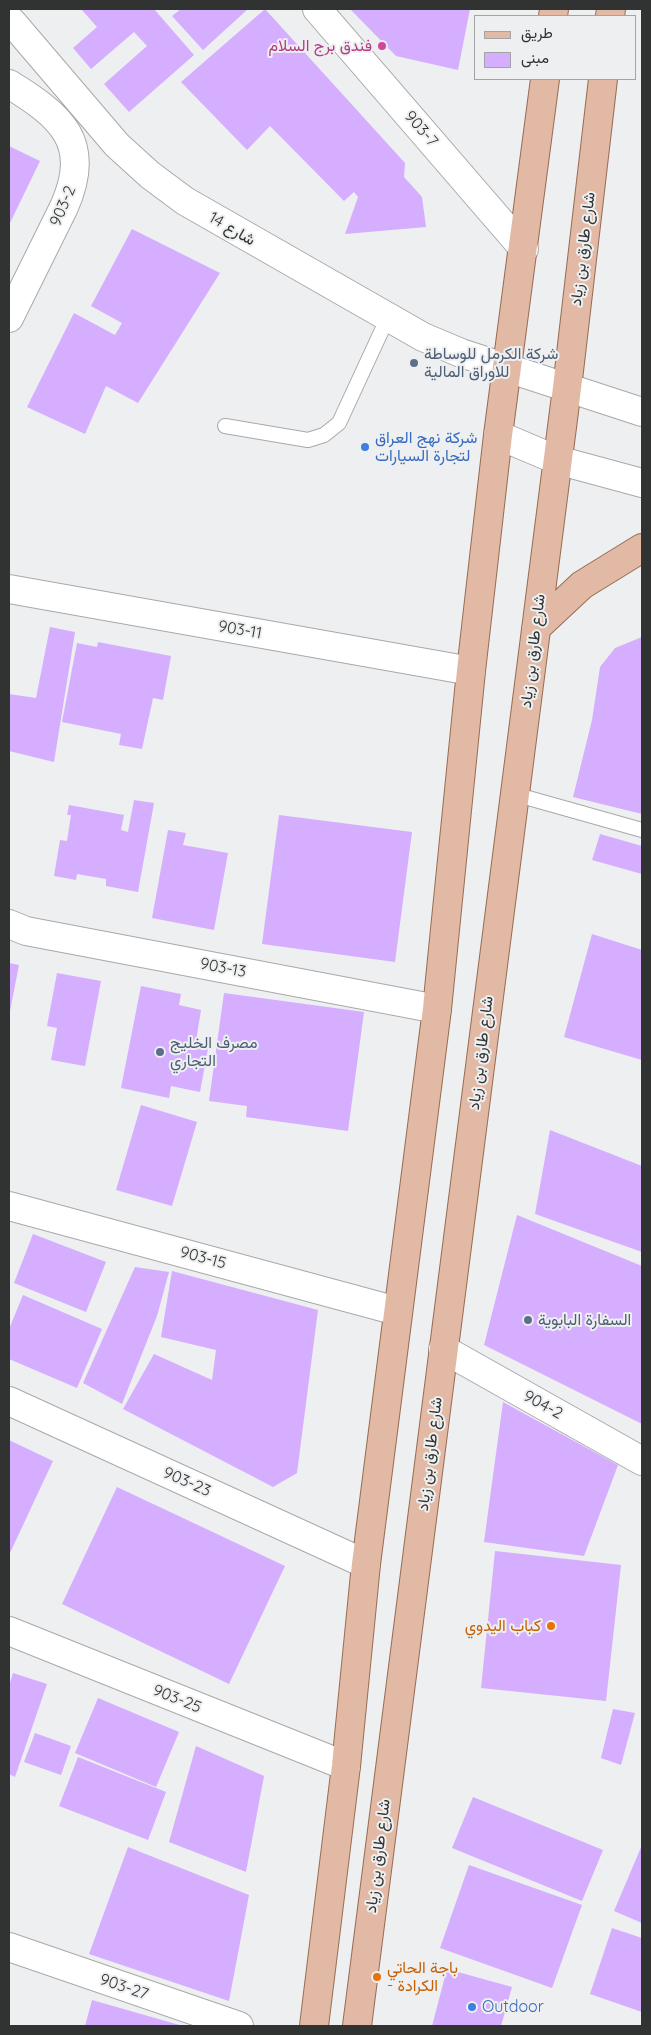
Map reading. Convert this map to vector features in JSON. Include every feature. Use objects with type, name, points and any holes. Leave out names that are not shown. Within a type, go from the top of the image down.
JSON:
[{"type":"main road","points":[[314,2026],[346,1766],[366,1564],[438,1009],[471,671],[498,435],[524,250],[545,80]]},
{"type":"main road","name":"شارع طارق بن زياد","points":[[357,2026],[567,388],[603,80]]},
{"type":"main road","points":[[536,628],[582,585],[642,548]]},
{"type":"street","name":"903-7","points":[[317,9],[524,250]]},
{"type":"street","name":"شارع 14","points":[[10,20],[99,125],[150,175],[185,202],[431,340],[507,368],[642,412]]},
{"type":"street","name":"903-2","points":[[9,84],[54,115],[66,131],[74,150],[76,170],[72,189],[64,207],[9,318]]},
{"type":"street","points":[[498,435],[557,460],[642,483]]},
{"type":"street","name":"903-11","points":[[9,589],[471,671]]},
{"type":"street","name":"903-13","points":[[9,924],[26,931],[438,1009]]},
{"type":"street","name":"903-15","points":[[9,1206],[398,1311]]},
{"type":"street","name":"904-2","points":[[443,1349],[642,1461]]},
{"type":"street","name":"903-23","points":[[9,1401],[366,1564]]},
{"type":"street","name":"903-25","points":[[9,1632],[346,1766]]},
{"type":"street","name":"903-27","points":[[9,1947],[239,2026]]},
{"type":"lane","points":[[225,426],[308,440],[324,435],[339,423],[388,317]]},
{"type":"lane","points":[[514,794],[642,830]]},
{"type":"building","points":[[81,9],[154,9],[194,55],[129,112],[104,84],[147,46],[134,32],[91,69],[73,48],[97,27]]},
{"type":"building","points":[[181,9],[248,9],[203,50],[172,16]]},
{"type":"building","points":[[265,9],[405,163],[404,177],[422,197],[426,227],[345,234],[358,197],[354,192],[344,201],[270,126],[247,150],[181,82]]},
{"type":"building","points":[[350,9],[470,9],[458,70],[396,56]]},
{"type":"building","points":[[9,146],[40,161],[9,225]]},
{"type":"building","points":[[132,229],[220,273],[138,403],[106,386],[85,434],[27,407],[74,313],[115,335],[122,323],[91,306]]},
{"type":"building","points":[[50,627],[75,632],[54,762],[9,751],[9,694],[36,698]]},
{"type":"building","points":[[642,637],[642,814],[573,797],[592,720],[600,667],[615,648]]},
{"type":"building","points":[[98,642],[171,656],[163,700],[153,698],[142,749],[119,745],[121,734],[62,722],[77,643],[97,647]]},
{"type":"building","points":[[134,800],[154,803],[138,892],[106,886],[106,879],[77,874],[76,880],[54,876],[60,840],[67,841],[71,815],[67,815],[69,805],[124,815],[121,830],[128,832]]},
{"type":"building","points":[[279,815],[412,832],[395,962],[262,944]]},
{"type":"building","points":[[168,830],[186,833],[183,845],[228,853],[214,930],[152,918]]},
{"type":"building","points":[[600,834],[642,846],[642,874],[592,860]]},
{"type":"building","points":[[592,934],[642,950],[642,1060],[564,1037]]},
{"type":"building","points":[[9,963],[19,965],[10,1011],[9,1011]]},
{"type":"building","points":[[57,973],[101,981],[85,1066],[51,1060],[57,1028],[47,1026]]},
{"type":"building","points":[[141,986],[181,994],[179,1005],[201,1010],[196,1041],[209,1043],[200,1092],[171,1086],[169,1098],[121,1088]]},
{"type":"building","points":[[224,993],[364,1012],[348,1131],[246,1117],[247,1106],[209,1101]]},
{"type":"building","points":[[141,1105],[197,1122],[172,1206],[116,1190]]},
{"type":"building","points":[[550,1130],[642,1166],[642,1252],[535,1214]]},
{"type":"building","points":[[517,1215],[642,1266],[642,1424],[484,1345]]},
{"type":"building","points":[[33,1234],[106,1262],[86,1312],[14,1283]]},
{"type":"building","points":[[135,1267],[169,1272],[157,1316],[122,1404],[83,1383]]},
{"type":"building","points":[[172,1271],[318,1310],[297,1473],[273,1487],[123,1409],[154,1354],[212,1380],[216,1350],[161,1337]]},
{"type":"building","points":[[23,1295],[102,1329],[77,1388],[9,1359],[9,1329]]},
{"type":"building","points":[[503,1402],[618,1465],[584,1556],[484,1542]]},
{"type":"building","points":[[9,1440],[53,1461],[9,1555]]},
{"type":"building","points":[[117,1487],[285,1566],[229,1684],[62,1604]]},
{"type":"building","name":"كباب اليدوي","points":[[495,1551],[621,1565],[606,1701],[481,1688]]},
{"type":"building","points":[[13,1673],[47,1684],[15,1777],[9,1774],[9,1686]]},
{"type":"building","points":[[98,1698],[179,1732],[156,1787],[75,1753]]},
{"type":"building","points":[[613,1709],[635,1713],[621,1765],[601,1758]]},
{"type":"building","points":[[35,1733],[71,1746],[61,1775],[24,1762]]},
{"type":"building","points":[[196,1746],[264,1776],[246,1872],[169,1842]]},
{"type":"building","points":[[78,1757],[166,1792],[148,1840],[59,1806]]},
{"type":"building","points":[[473,1797],[603,1850],[582,1901],[452,1848]]},
{"type":"building","points":[[642,1845],[642,1923],[614,1911]]},
{"type":"building","points":[[128,1847],[249,1895],[229,2001],[89,1954]]},
{"type":"building","points":[[469,1865],[582,1905],[552,1988],[440,1948]]},
{"type":"building","points":[[612,1928],[642,1938],[642,2012],[590,1994]]},
{"type":"building","name":"Outdoor","points":[[447,1969],[512,1987],[501,2026],[432,2026]]},
{"type":"building","points":[[92,2000],[183,2026],[85,2026]]},
{"type":"place","name":"فندق برج السلام","points":[[382,46]]},
{"type":"place","name":"شركة الكرمل للوساطة للاوراق المالية","points":[[414,363]]},
{"type":"place","name":"شركة نهج العراق لتجارة السيارات","points":[[365,447]]},
{"type":"place","name":"مصرف الخليج التجاري","points":[[160,1052]]},
{"type":"place","name":"السفارة البابوية","points":[[528,1320]]},
{"type":"place","name":"كباب اليدوي","points":[[551,1626]]},
{"type":"place","name":"باجة الحاتي - الكرادة","points":[[377,1977]]},
{"type":"place","name":"Outdoor","points":[[472,2007]]}]
